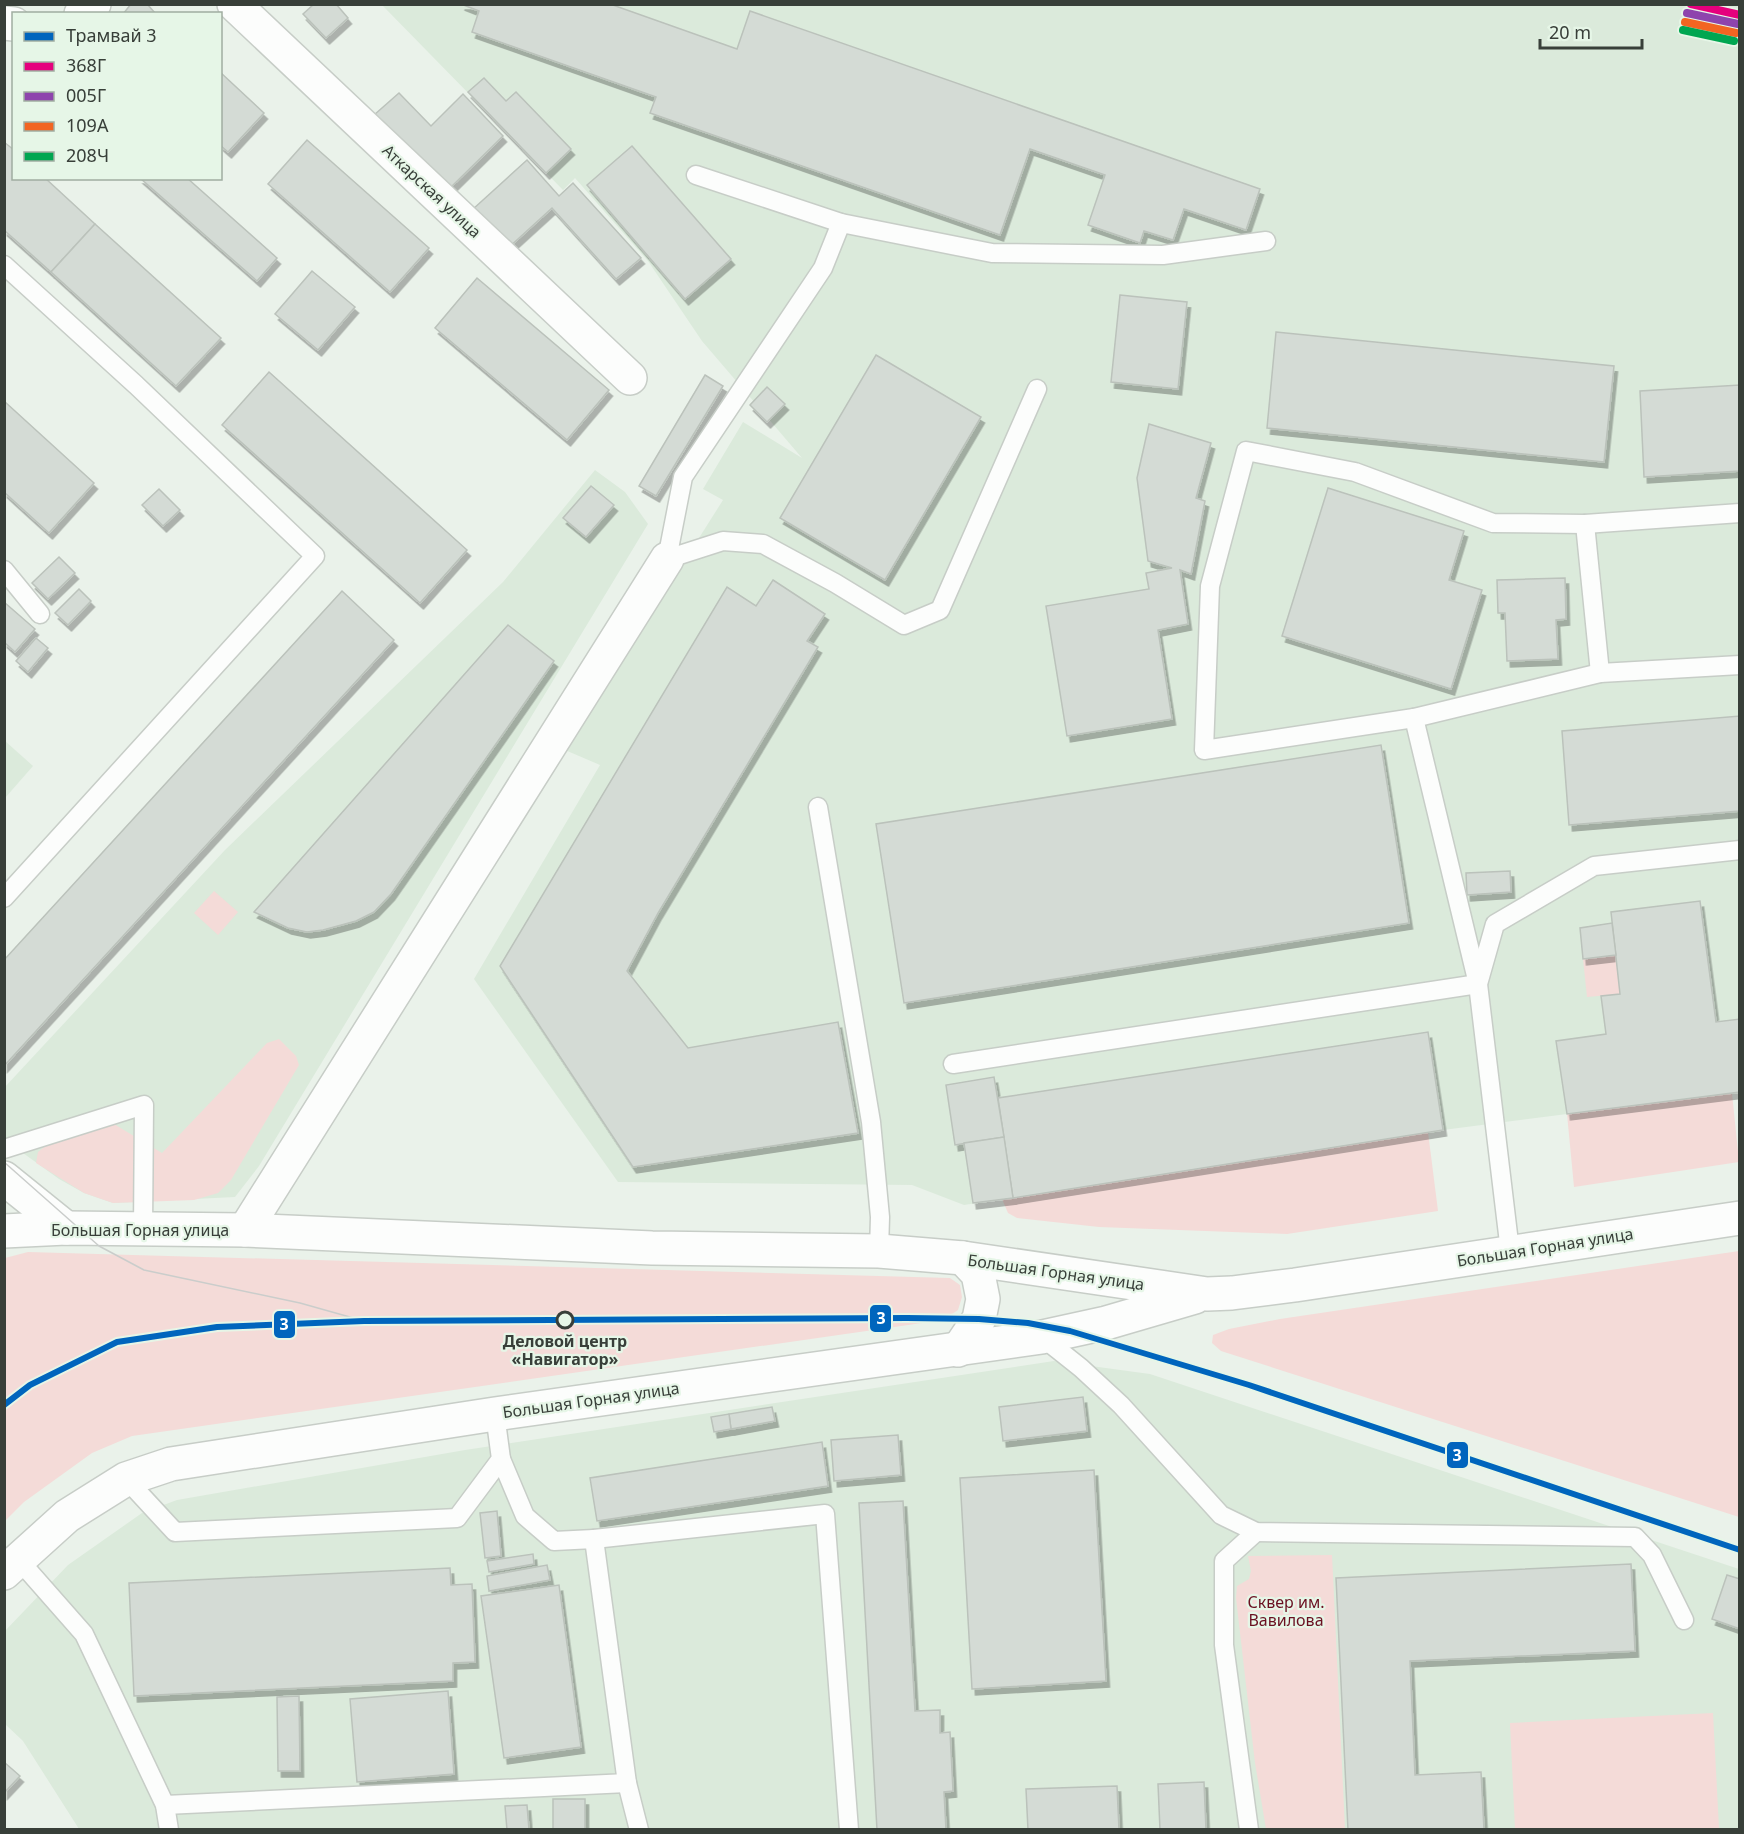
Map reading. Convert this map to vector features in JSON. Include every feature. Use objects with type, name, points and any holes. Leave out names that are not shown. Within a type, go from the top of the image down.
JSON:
[{"type":"main road","name":"Аткарская улица","points":[[234,4],[630,378]]},
{"type":"main road","points":[[245,1230],[412,961],[667,559]]},
{"type":"main road","points":[[4,1178],[66,1228]]},
{"type":"main road","name":"Большая Горная улица","points":[[4,1231],[66,1228],[245,1230],[646,1247],[879,1251],[963,1258],[1207,1294],[1295,1286],[1510,1251],[1740,1218]]},
{"type":"main road","points":[[958,1350],[979,1319],[983,1299],[978,1274],[963,1258]]},
{"type":"main road","name":"Большая Горная улица","points":[[11,1566],[67,1516],[126,1479],[171,1464],[495,1414],[1042,1337],[1106,1323],[1207,1294]]},
{"type":"lane","points":[[696,175],[841,223],[992,253],[1163,255],[1266,241]]},
{"type":"lane","points":[[841,223],[823,268],[682,477],[667,559],[723,541],[763,544],[835,583],[904,625],[940,610],[1037,389]]},
{"type":"lane","points":[[4,265],[136,385],[315,556],[4,898]]},
{"type":"lane","points":[[1740,513],[1585,524],[1493,522],[1355,472],[1246,451],[1210,586],[1204,750],[1414,718],[1600,673],[1740,664]]},
{"type":"lane","points":[[1585,524],[1600,673]]},
{"type":"lane","points":[[4,570],[39,614]]},
{"type":"lane","points":[[1414,718],[1478,984],[1510,1251]]},
{"type":"lane","points":[[818,807],[871,1122],[880,1217],[879,1251]]},
{"type":"lane","points":[[1478,984],[1495,924],[1594,866],[1740,850]]},
{"type":"lane","points":[[953,1064],[1478,984]]},
{"type":"lane","points":[[4,1149],[144,1105],[143,1229]]},
{"type":"lane","points":[[1042,1337],[1081,1368],[1121,1405],[1221,1515],[1256,1532],[1635,1537],[1652,1555],[1684,1620]]},
{"type":"lane","points":[[495,1414],[501,1459],[525,1516],[555,1541],[594,1539],[825,1514],[849,1830]]},
{"type":"lane","points":[[126,1479],[175,1532],[457,1518],[501,1459]]},
{"type":"lane","points":[[1249,1830],[1224,1646],[1224,1561],[1256,1532]]},
{"type":"lane","points":[[594,1539],[627,1783],[639,1830]]},
{"type":"lane","points":[[11,1566],[84,1634],[165,1805],[170,1830]]},
{"type":"lane","points":[[165,1805],[627,1783]]},
{"type":"shaded area","points":[[382,5],[1739,5],[1739,1092],[1443,1130],[964,1205],[912,1185],[618,1182],[474,979],[600,765],[565,750],[723,500],[703,489],[743,422],[802,458],[702,341],[648,261],[575,178],[563,190]]},
{"type":"shaded area","points":[[595,470],[625,492],[648,524],[259,1166],[235,1197],[113,1203],[84,1193],[59,1179],[5,1140],[4,1088],[225,850],[503,582]]},
{"type":"shaded area","points":[[5,741],[33,766],[5,798]]},
{"type":"shaded area","points":[[1054,1361],[1150,1374],[1739,1569],[1739,1829],[79,1829],[23,1741],[5,1724],[4,1632],[68,1565],[142,1513],[177,1500],[465,1450]]},
{"type":"green space","points":[[214,891],[238,912],[218,935],[194,913]]},
{"type":"green space","points":[[1616,955],[1620,994],[1587,997],[1583,959]]},
{"type":"green space","points":[[279,1039],[296,1056],[299,1065],[231,1180],[218,1193],[194,1200],[113,1203],[84,1193],[36,1163],[38,1152],[71,1126],[99,1115],[162,1153],[267,1043]]},
{"type":"green space","points":[[1732,1093],[1739,1162],[1574,1187],[1567,1114]]},
{"type":"green space","points":[[1428,1132],[1438,1211],[1287,1234],[1099,1227],[1017,1218],[1008,1213],[1002,1199]]},
{"type":"green space","points":[[1739,1251],[1739,1517],[1221,1351],[1212,1343],[1213,1335],[1229,1329],[1280,1319]]},
{"type":"green space","points":[[28,1252],[950,1278],[960,1285],[962,1297],[958,1310],[943,1320],[132,1436],[92,1453],[24,1502],[5,1521],[5,1258]]},
{"type":"green space","name":"Сквер им. Вавилова","points":[[1332,1555],[1345,1829],[1266,1829],[1255,1763],[1236,1598],[1237,1586],[1249,1579],[1251,1571],[1248,1556]]},
{"type":"green space","points":[[1713,1713],[1719,1828],[1515,1829],[1510,1723]]},
{"type":"building","points":[[131,4],[147,4],[154,12],[125,12]]},
{"type":"building","points":[[314,4],[336,4],[348,18],[326,38],[303,14]]},
{"type":"building","points":[[461,4],[610,4],[737,49],[750,11],[1260,189],[1246,230],[1184,209],[1173,240],[1144,231],[1140,243],[1088,225],[1105,175],[1030,149],[1000,235],[650,113],[656,97],[472,32],[479,11]]},
{"type":"building","points":[[222,74],[264,113],[228,152],[222,147]]},
{"type":"building","points":[[484,78],[506,101],[516,92],[571,149],[546,173],[468,92]]},
{"type":"building","points":[[399,93],[431,126],[463,94],[503,136],[447,191],[374,115]]},
{"type":"building","points":[[307,140],[429,248],[390,292],[268,184]]},
{"type":"building","points":[[4,142],[12,148],[12,180],[47,180],[95,224],[51,272],[4,230]]},
{"type":"building","points":[[632,146],[731,259],[685,299],[587,185]]},
{"type":"building","points":[[527,160],[559,196],[573,183],[641,258],[616,279],[552,208],[507,249],[472,210]]},
{"type":"building","points":[[142,180],[189,180],[277,258],[257,281]]},
{"type":"building","points":[[95,224],[221,338],[176,386],[51,272]]},
{"type":"building","points":[[312,271],[355,307],[318,350],[275,314]]},
{"type":"building","points":[[477,278],[609,390],[567,440],[435,328]]},
{"type":"building","points":[[1120,295],[1187,302],[1178,389],[1111,382]]},
{"type":"building","points":[[1276,332],[1614,366],[1604,462],[1267,428]]},
{"type":"building","points":[[876,355],[981,417],[885,580],[780,518]]},
{"type":"building","points":[[269,372],[467,550],[420,603],[222,425]]},
{"type":"building","points":[[705,375],[723,386],[656,496],[639,486]]},
{"type":"building","points":[[1740,385],[1740,471],[1644,477],[1640,391]]},
{"type":"building","points":[[767,387],[785,404],[767,422],[750,405]]},
{"type":"building","points":[[4,401],[94,483],[49,533],[4,492]]},
{"type":"building","points":[[1149,424],[1211,443],[1196,498],[1205,501],[1191,574],[1180,570],[1188,624],[1158,630],[1172,719],[1067,736],[1046,606],[1149,589],[1146,573],[1172,568],[1148,561],[1137,478]]},
{"type":"building","points":[[591,486],[614,505],[586,537],[563,518]]},
{"type":"building","points":[[1328,488],[1464,531],[1449,580],[1482,590],[1451,689],[1282,636]]},
{"type":"building","points":[[159,489],[180,510],[163,526],[142,505]]},
{"type":"building","points":[[59,557],[75,573],[48,599],[32,583]]},
{"type":"building","points":[[1565,578],[1566,619],[1556,620],[1558,659],[1507,661],[1505,613],[1498,613],[1497,580]]},
{"type":"building","points":[[773,580],[825,614],[807,641],[818,647],[658,913],[627,971],[688,1048],[838,1022],[858,1133],[633,1167],[500,966],[727,587],[756,606]]},
{"type":"building","points":[[79,589],[91,601],[68,625],[55,613]]},
{"type":"building","points":[[342,591],[394,640],[4,1066],[4,960]]},
{"type":"building","points":[[4,602],[35,629],[15,652],[4,642]]},
{"type":"building","points":[[508,625],[554,661],[391,894],[374,912],[356,921],[323,930],[307,932],[288,928],[254,912]]},
{"type":"building","points":[[36,638],[48,648],[28,672],[16,661]]},
{"type":"building","points":[[1740,716],[1740,811],[1569,825],[1562,731]]},
{"type":"building","points":[[1381,745],[1409,923],[904,1003],[876,824]]},
{"type":"building","points":[[1510,871],[1511,892],[1467,895],[1466,873]]},
{"type":"building","points":[[1700,901],[1716,1022],[1740,1019],[1740,1092],[1567,1114],[1556,1041],[1606,1034],[1601,996],[1620,994],[1611,912]]},
{"type":"building","points":[[1612,923],[1616,955],[1583,959],[1580,928]]},
{"type":"building","points":[[1428,1032],[1443,1130],[1013,1198],[998,1098]]},
{"type":"building","points":[[994,1077],[1004,1137],[955,1145],[946,1085]]},
{"type":"building","points":[[1004,1137],[1013,1198],[973,1203],[964,1143]]},
{"type":"building","points":[[1083,1397],[1087,1431],[1003,1441],[999,1407]]},
{"type":"building","points":[[772,1407],[775,1421],[731,1429],[729,1414]]},
{"type":"building","points":[[729,1414],[731,1429],[714,1432],[711,1417]]},
{"type":"building","points":[[898,1435],[901,1475],[834,1481],[831,1440]]},
{"type":"building","points":[[822,1442],[828,1486],[597,1521],[590,1478]]},
{"type":"building","points":[[1094,1470],[1106,1681],[972,1689],[960,1478]]},
{"type":"building","points":[[903,1501],[915,1711],[940,1710],[940,1733],[950,1732],[953,1791],[944,1792],[946,1830],[877,1830],[859,1503]]},
{"type":"building","points":[[497,1511],[501,1556],[485,1558],[480,1513]]},
{"type":"building","points":[[533,1554],[534,1564],[489,1572],[487,1561]]},
{"type":"building","points":[[1631,1564],[1635,1651],[1410,1661],[1415,1775],[1481,1772],[1484,1830],[1348,1830],[1336,1578]]},
{"type":"building","points":[[547,1565],[550,1580],[489,1591],[487,1576]]},
{"type":"building","points":[[450,1568],[451,1585],[472,1584],[475,1662],[453,1663],[453,1681],[134,1696],[129,1583]]},
{"type":"building","points":[[1727,1575],[1740,1579],[1740,1629],[1712,1619]]},
{"type":"building","points":[[559,1585],[581,1747],[504,1758],[481,1596]]},
{"type":"building","points":[[448,1691],[454,1774],[357,1782],[350,1699]]},
{"type":"building","points":[[299,1696],[300,1771],[278,1771],[277,1697]]},
{"type":"building","points":[[4,1762],[20,1776],[4,1793]]},
{"type":"building","points":[[1204,1782],[1206,1830],[1160,1830],[1158,1784]]},
{"type":"building","points":[[1117,1786],[1119,1830],[1028,1830],[1026,1789]]},
{"type":"building","points":[[553,1799],[585,1799],[585,1830],[553,1830]]},
{"type":"building","points":[[527,1805],[529,1830],[507,1830],[505,1806]]},
{"type":"tram line","points":[[4,1162],[99,1246],[144,1270],[300,1303],[364,1321]]},
{"type":"tram line","name":"3","points":[[4,1405],[30,1385],[117,1342],[217,1327],[364,1321],[907,1318],[979,1319],[1028,1323],[1070,1331],[1249,1385],[1740,1550]]},
{"type":"transit line","name":"368Г","points":[[1691,4],[1740,15]]},
{"type":"transit line","name":"005Г","points":[[1687,13],[1738,24]]},
{"type":"transit line","name":"109А","points":[[1685,22],[1736,33]]},
{"type":"transit line","name":"208Ч","points":[[1683,30],[1734,41]]},
{"type":"place","name":"Деловой центр «Навигатор»","points":[[565,1320]]}]
